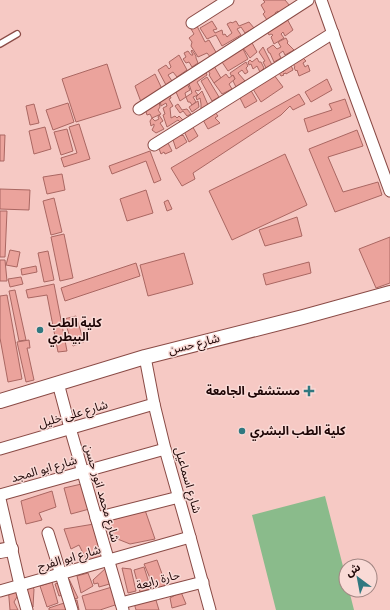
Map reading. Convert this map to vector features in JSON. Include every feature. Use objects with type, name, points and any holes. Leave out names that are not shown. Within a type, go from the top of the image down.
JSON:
[{"type":"street","points":[[192,23],[228,0]]},
{"type":"street","points":[[139,109],[308,0]]},
{"type":"street","points":[[322,0],[351,87],[390,191]]},
{"type":"street","points":[[154,145],[333,33]]},
{"type":"street","name":"شارع حسن","points":[[0,401],[145,357],[303,317],[390,293]]},
{"type":"street","name":"شارع اسماعيل","points":[[145,357],[165,449],[210,610]]},
{"type":"street","name":"شارع محمد انور حسن","points":[[58,383],[122,607]]},
{"type":"street","name":"شارع على خليل","points":[[0,449],[154,404]]},
{"type":"street","name":"شارع ابو المجد","points":[[0,495],[165,449]]},
{"type":"street","points":[[96,518],[179,497]]},
{"type":"street","points":[[0,499],[6,550],[20,585],[27,610]]},
{"type":"street","points":[[48,534],[72,610]]},
{"type":"street","name":"شارع ابو الفرج","points":[[0,591],[190,537]]},
{"type":"street","name":"حارة رابعة","points":[[122,607],[203,582]]},
{"type":"lane","points":[[0,44],[17,34]]},
{"type":"green space","points":[[325,496],[341,558],[338,558],[338,598],[351,598],[354,610],[276,610],[252,515]]},
{"type":"building","points":[[263,0],[285,0],[290,6],[280,13],[278,11],[275,13],[276,15],[267,20],[263,14],[265,12],[261,5],[265,2]]},
{"type":"building","points":[[286,17],[293,30],[285,36],[283,32],[281,34],[284,38],[274,44],[271,37],[273,35],[269,35],[265,28]]},
{"type":"building","points":[[212,21],[217,29],[213,30],[215,33],[222,30],[223,35],[225,34],[227,37],[232,33],[227,24],[231,22],[236,21],[239,26],[249,22],[254,28],[245,33],[241,27],[237,29],[241,35],[222,46],[216,35],[207,39],[200,28]]},
{"type":"building","points":[[197,26],[205,42],[209,40],[217,54],[211,58],[207,53],[198,57],[191,46],[192,42],[189,38],[194,34],[191,29]]},
{"type":"building","points":[[286,38],[287,43],[294,50],[285,55],[283,51],[279,54],[281,58],[274,62],[267,49],[273,45],[277,49],[281,47],[278,42]]},
{"type":"building","points":[[251,41],[257,52],[250,58],[241,45]]},
{"type":"building","points":[[241,45],[248,59],[228,71],[220,59]]},
{"type":"building","points":[[263,47],[272,65],[266,68],[263,62],[265,61],[259,52]]},
{"type":"building","points":[[192,50],[198,63],[192,67],[189,62],[186,63],[183,59],[186,57],[184,53],[188,51],[191,55],[193,55]]},
{"type":"building","points":[[179,55],[187,70],[177,77],[173,72],[168,75],[172,81],[166,85],[158,70],[166,65],[169,69],[171,67],[169,62]]},
{"type":"building","points":[[302,57],[306,61],[303,63],[305,67],[308,65],[310,71],[299,76],[292,62]]},
{"type":"building","points":[[257,58],[264,68],[260,72],[257,66],[253,69],[251,64],[249,65],[248,62],[250,60],[252,62]]},
{"type":"building","points":[[246,62],[248,72],[245,74],[242,70],[238,73],[245,81],[236,87],[233,81],[235,79],[230,73]]},
{"type":"building","points":[[290,63],[293,70],[281,76],[278,71],[281,69],[283,72],[282,67]]},
{"type":"building","points":[[107,64],[121,108],[76,122],[62,79]]},
{"type":"building","points":[[214,66],[221,78],[214,83],[208,70]]},
{"type":"building","points":[[205,70],[207,75],[197,82],[201,89],[195,91],[198,95],[193,97],[196,102],[192,105],[188,102],[186,97],[192,93],[188,81]]},
{"type":"building","points":[[155,74],[162,89],[141,102],[135,86]]},
{"type":"building","points":[[226,74],[229,78],[233,75],[235,79],[229,84],[232,89],[222,94],[214,83]]},
{"type":"building","points":[[274,75],[283,87],[261,102],[253,89]]},
{"type":"building","points":[[207,77],[219,97],[212,101],[201,81]]},
{"type":"building","points":[[327,79],[332,90],[311,102],[305,92]]},
{"type":"building","points":[[187,83],[190,90],[185,93],[186,97],[180,101],[173,89]]},
{"type":"building","points":[[249,87],[257,101],[245,108],[239,96]]},
{"type":"building","points":[[202,91],[208,105],[201,110],[200,98],[197,100],[196,97]]},
{"type":"building","points":[[169,93],[171,98],[169,99],[173,106],[170,108],[171,118],[175,116],[177,118],[179,116],[183,120],[180,122],[178,120],[167,127],[163,115],[165,114],[163,108],[167,106],[166,103],[161,106],[160,99]]},
{"type":"building","points":[[299,94],[305,104],[293,110],[290,106],[281,115],[193,173],[195,179],[182,186],[171,168]]},
{"type":"building","points":[[345,99],[351,116],[308,132],[304,119],[332,110],[329,104]]},
{"type":"building","points":[[159,101],[160,107],[158,110],[161,114],[152,118],[150,114],[147,115],[145,108]]},
{"type":"building","points":[[198,101],[199,107],[192,112],[189,107]]},
{"type":"building","points":[[68,103],[74,122],[53,130],[46,110]]},
{"type":"building","points":[[34,104],[39,123],[30,125],[26,106]]},
{"type":"building","points":[[178,104],[182,110],[187,109],[191,114],[187,116],[183,111],[180,113],[175,106]]},
{"type":"building","points":[[214,111],[218,116],[215,118],[220,123],[208,129],[202,118]]},
{"type":"building","points":[[159,115],[163,121],[160,123],[164,129],[156,133],[152,130],[154,124],[151,126],[150,121],[152,118],[155,121],[159,119]]},
{"type":"building","points":[[79,124],[90,159],[64,167],[61,158],[77,153],[69,127]]},
{"type":"building","points":[[191,124],[198,136],[189,142],[183,129]]},
{"type":"building","points":[[45,127],[51,149],[34,154],[29,131]]},
{"type":"building","points":[[67,129],[73,151],[61,155],[54,132]]},
{"type":"building","points":[[357,130],[363,146],[328,157],[343,192],[378,182],[382,195],[335,212],[309,149]]},
{"type":"building","points":[[179,132],[182,136],[183,135],[187,142],[176,149],[172,137]]},
{"type":"building","points":[[0,135],[5,135],[4,161],[0,161]]},
{"type":"building","points":[[167,141],[172,151],[161,154],[158,146]]},
{"type":"building","points":[[150,151],[161,180],[154,183],[146,161],[112,174],[109,166]]},
{"type":"building","points":[[285,154],[307,205],[232,240],[209,191]]},
{"type":"building","points":[[62,174],[65,190],[47,194],[43,177]]},
{"type":"building","points":[[0,189],[30,190],[29,210],[0,209]]},
{"type":"building","points":[[146,190],[153,213],[127,221],[120,199]]},
{"type":"building","points":[[54,198],[62,232],[51,235],[43,201]]},
{"type":"building","points":[[168,200],[172,209],[167,211],[164,202]]},
{"type":"building","points":[[0,211],[7,211],[5,257],[0,257]]},
{"type":"building","points":[[297,217],[302,236],[265,246],[259,230]]},
{"type":"building","points":[[64,234],[73,278],[60,281],[51,237]]},
{"type":"building","points":[[390,237],[390,283],[376,288],[359,249]]},
{"type":"building","points":[[10,250],[20,252],[17,267],[6,265]]},
{"type":"building","points":[[48,251],[54,280],[44,282],[38,253]]},
{"type":"building","points":[[184,253],[193,284],[148,296],[140,265]]},
{"type":"building","points":[[0,260],[5,260],[7,281],[0,281]]},
{"type":"building","points":[[309,262],[311,273],[266,285],[263,274]]},
{"type":"building","points":[[136,263],[140,276],[65,301],[61,288]]},
{"type":"building","points":[[36,266],[37,272],[22,275],[21,269]]},
{"type":"building","points":[[21,277],[23,284],[10,287],[8,279]]},
{"type":"building","points":[[54,284],[67,351],[58,352],[47,295],[28,298],[26,290]]},
{"type":"building","points":[[15,290],[26,340],[19,341],[9,291]]},
{"type":"building","points":[[7,295],[22,379],[8,382],[0,338],[0,296]]},
{"type":"building","points":[[76,316],[84,342],[73,346],[64,319]]},
{"type":"building","points":[[29,340],[30,348],[27,348],[34,380],[26,382],[17,342]]},
{"type":"building","points":[[86,483],[93,508],[71,514],[64,488]]},
{"type":"building","points":[[52,491],[56,507],[39,513],[42,520],[26,524],[21,501]]},
{"type":"building","points":[[145,510],[155,539],[130,544],[115,538],[109,521]]},
{"type":"building","points":[[94,524],[103,557],[87,561],[79,545],[71,549],[64,529]]},
{"type":"building","points":[[157,560],[166,585],[155,590],[144,564]]},
{"type":"building","points":[[107,567],[113,583],[99,587],[98,583],[94,584],[93,580]]},
{"type":"building","points":[[144,567],[151,589],[140,592],[134,570]]},
{"type":"building","points":[[122,568],[131,569],[136,591],[128,593]]},
{"type":"building","points":[[88,573],[93,586],[81,593],[77,576]]},
{"type":"building","points":[[69,579],[78,598],[66,601],[63,595],[59,596],[55,584]]},
{"type":"building","points":[[27,580],[34,589],[33,607],[28,597],[18,595],[14,602],[18,610],[10,610],[8,586]]},
{"type":"building","points":[[52,582],[58,603],[47,607],[40,586]]},
{"type":"building","points":[[112,587],[118,604],[100,610],[86,610],[82,596]]},
{"type":"building","points":[[181,592],[186,604],[172,608],[170,598]]},
{"type":"building","points":[[155,597],[159,610],[136,610],[134,603]]},
{"type":"building","points":[[77,600],[79,610],[49,610],[49,608]]},
{"type":"place","name":"كلية الطب البيطري","points":[[40,330]]},
{"type":"place","name":"مستشفى الجامعة","points":[[309,391]]},
{"type":"place","name":"كلية الطب البشري","points":[[242,431]]}]
